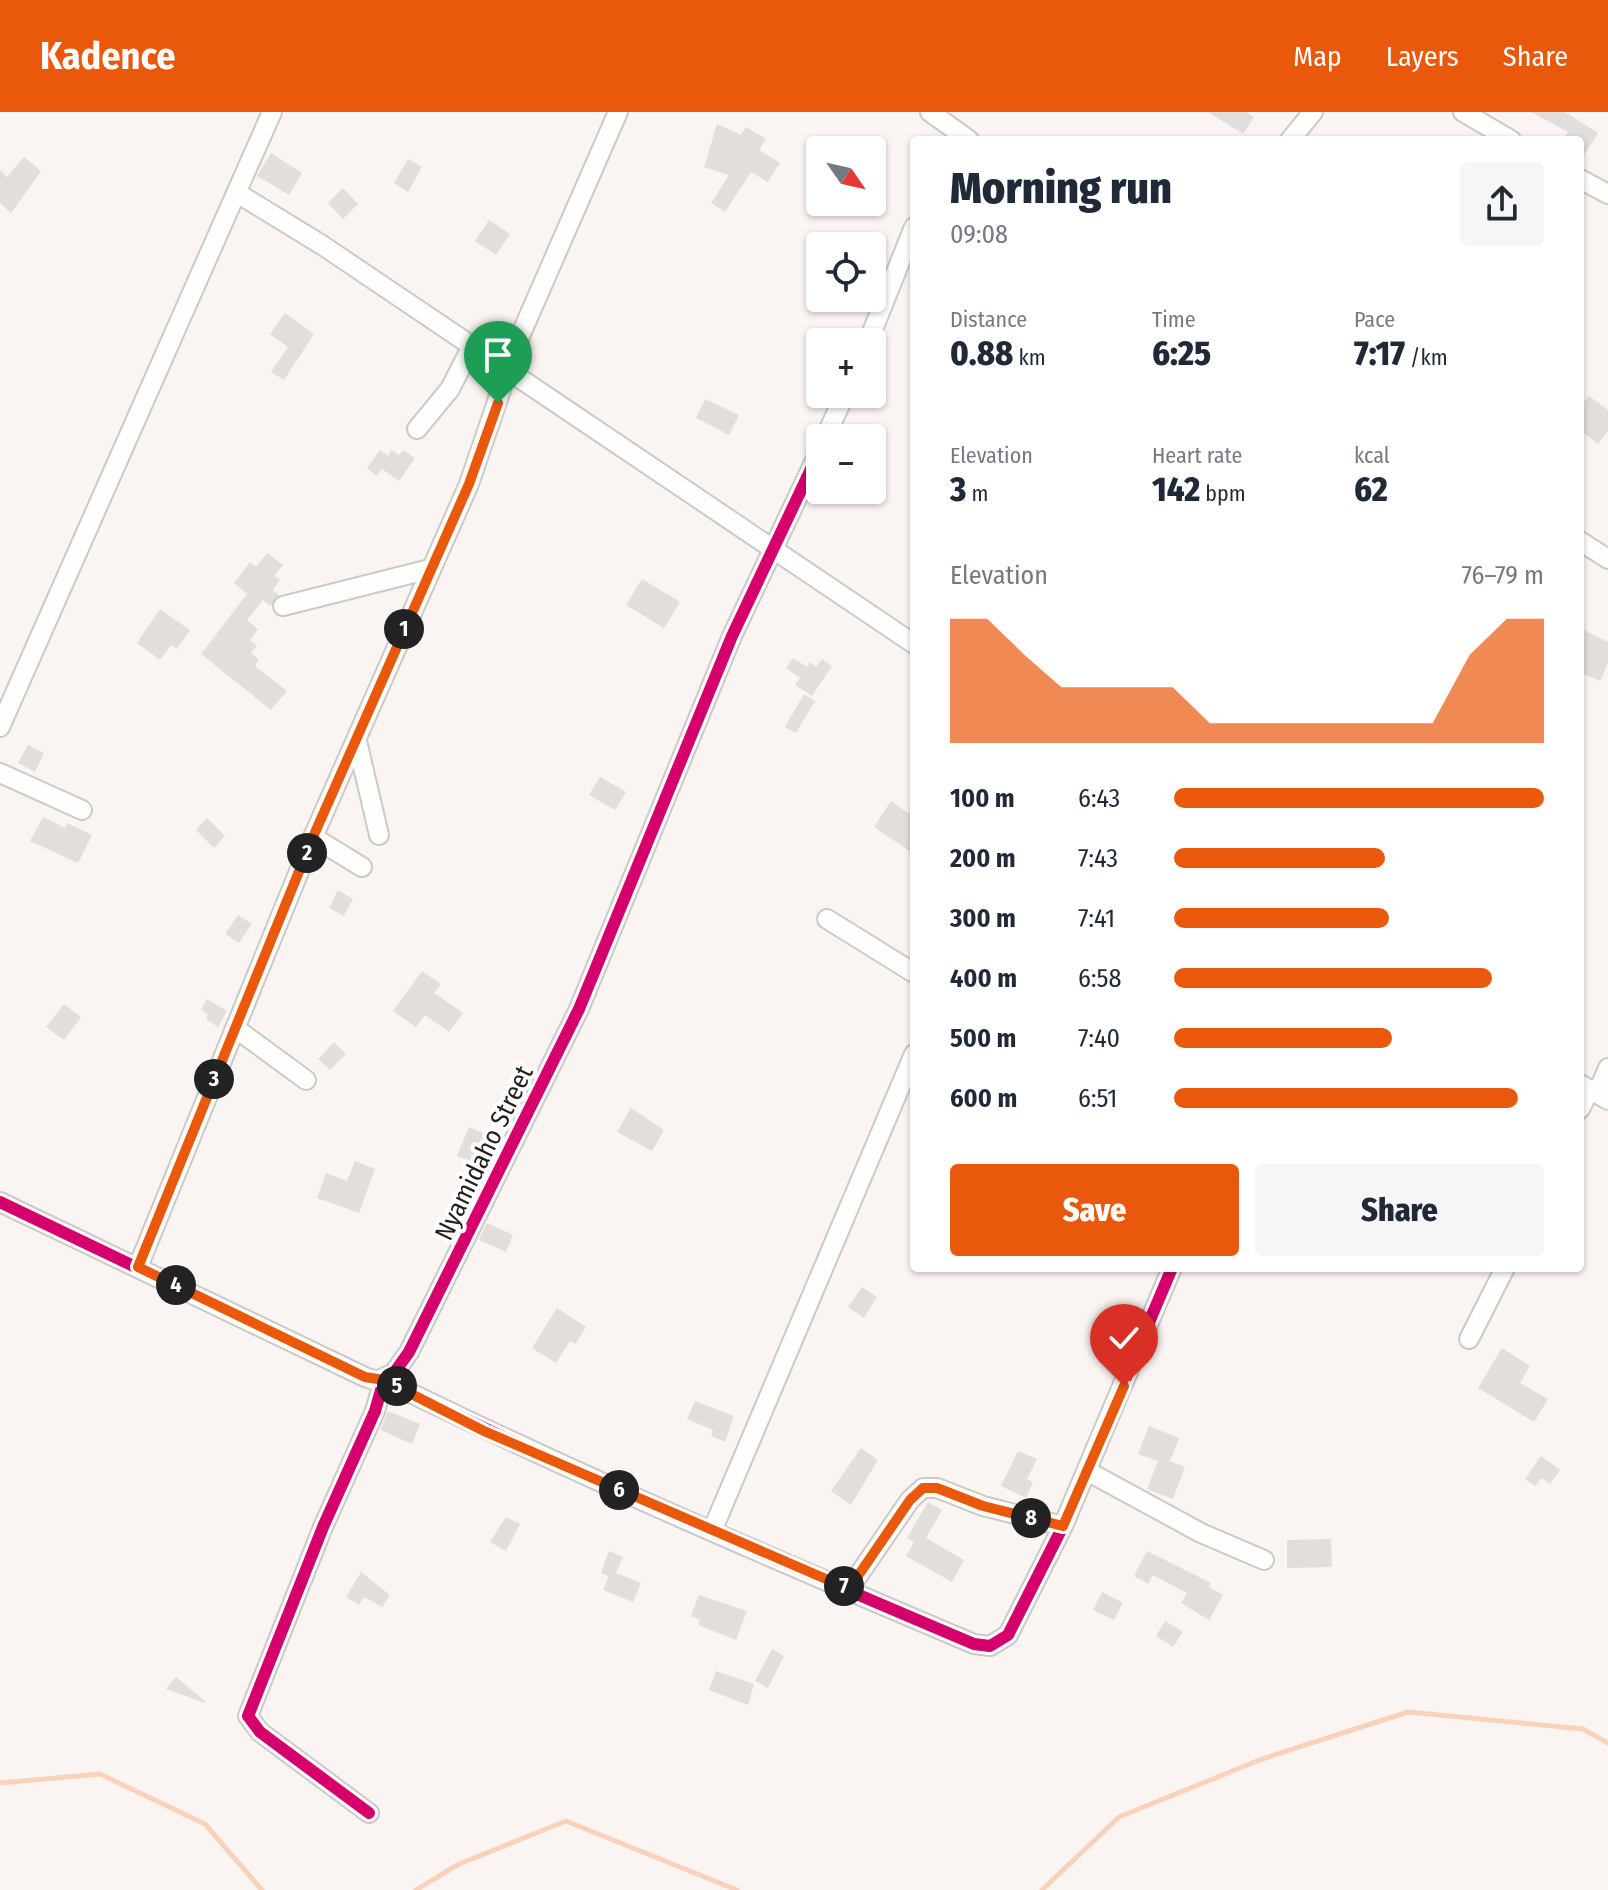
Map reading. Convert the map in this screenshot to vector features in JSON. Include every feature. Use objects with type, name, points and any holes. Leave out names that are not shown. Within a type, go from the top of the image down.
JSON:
[{"type":"street","points":[[0,727],[272,112]]},
{"type":"street","points":[[138,1267],[313,837],[484,447],[517,343],[618,112]]},
{"type":"street","points":[[930,112],[957,136]]},
{"type":"street","points":[[1293,136],[1313,112]]},
{"type":"street","points":[[1463,112],[1504,136]]},
{"type":"street","points":[[1584,181],[1608,194]]},
{"type":"street","points":[[237,193],[322,245],[471,348],[775,547],[910,641]]},
{"type":"street","points":[[874,328],[910,237]]},
{"type":"street","points":[[417,429],[450,389],[471,348]]},
{"type":"street","name":"Nyamidaho Street","points":[[384,1380],[394,1373],[409,1352],[438,1298],[579,1009],[732,636],[806,480]]},
{"type":"street","points":[[1584,544],[1608,559]]},
{"type":"street","points":[[283,606],[430,569]]},
{"type":"street","points":[[357,741],[379,835]]},
{"type":"street","points":[[0,773],[82,810]]},
{"type":"street","points":[[313,837],[362,867]]},
{"type":"street","points":[[827,919],[910,971]]},
{"type":"street","points":[[235,1028],[306,1080]]},
{"type":"street","points":[[712,1531],[910,1063]]},
{"type":"street","points":[[1594,1092],[1608,1068]]},
{"type":"street","points":[[0,1202],[365,1377],[384,1380],[484,1431],[974,1644],[998,1644],[1017,1618],[1063,1526],[1170,1272]]},
{"type":"street","points":[[1469,1339],[1503,1272]]},
{"type":"street","points":[[369,1813],[260,1732],[248,1716],[323,1527],[371,1422],[384,1380]]},
{"type":"street","points":[[1087,1471],[1201,1533],[1264,1560]]},
{"type":"street","points":[[849,1589],[910,1500],[923,1488],[937,1488],[983,1506],[1063,1526]]},
{"type":"building","points":[[1208,112],[1246,112],[1254,117],[1243,134]]},
{"type":"building","points":[[1531,112],[1565,112],[1598,133],[1584,155],[1584,136],[1566,136],[1568,132]]},
{"type":"building","points":[[717,124],[741,135],[746,127],[766,139],[759,150],[780,163],[768,182],[751,172],[725,212],[711,203],[729,175],[704,167]]},
{"type":"building","points":[[271,153],[302,173],[289,195],[257,176]]},
{"type":"building","points":[[24,157],[41,171],[11,213],[0,203],[0,170],[7,177]]},
{"type":"building","points":[[408,159],[422,167],[408,192],[394,183]]},
{"type":"building","points":[[343,188],[358,204],[343,219],[328,203]]},
{"type":"building","points":[[489,220],[510,234],[496,255],[475,241]]},
{"type":"building","points":[[285,313],[314,334],[284,380],[271,372],[288,347],[270,334]]},
{"type":"building","points":[[1589,396],[1608,410],[1608,431],[1598,444],[1584,433],[1584,402]]},
{"type":"building","points":[[705,399],[739,415],[729,435],[696,418]]},
{"type":"building","points":[[380,450],[388,456],[392,450],[399,455],[403,450],[415,458],[399,481],[382,469],[377,476],[367,468]]},
{"type":"building","points":[[267,553],[283,565],[274,576],[280,580],[273,590],[279,595],[270,606],[263,600],[247,620],[258,629],[250,640],[257,646],[251,653],[259,660],[255,666],[287,691],[271,710],[201,654],[247,594],[234,583],[250,562],[256,567]]},
{"type":"building","points":[[642,579],[680,602],[664,628],[626,605]]},
{"type":"building","points":[[160,609],[190,630],[177,649],[171,645],[160,660],[137,643]]},
{"type":"building","points":[[1584,630],[1608,642],[1608,663],[1600,681],[1584,674]]},
{"type":"building","points":[[793,658],[807,667],[810,662],[816,667],[822,659],[832,666],[812,696],[795,685],[800,678],[786,668]]},
{"type":"building","points":[[804,694],[815,701],[796,733],[785,727]]},
{"type":"building","points":[[28,745],[44,753],[35,772],[18,763]]},
{"type":"building","points":[[600,777],[626,792],[615,810],[589,795]]},
{"type":"building","points":[[891,801],[910,814],[910,851],[874,827]]},
{"type":"building","points":[[43,817],[65,828],[67,823],[92,835],[78,863],[30,841]]},
{"type":"building","points":[[207,818],[225,836],[214,848],[196,830]]},
{"type":"building","points":[[338,890],[353,899],[344,916],[329,908]]},
{"type":"building","points":[[238,915],[252,924],[239,943],[225,934]]},
{"type":"building","points":[[422,971],[441,984],[434,993],[463,1013],[449,1032],[425,1015],[416,1027],[393,1011]]},
{"type":"building","points":[[207,999],[227,1011],[218,1027],[206,1019],[208,1015],[201,1010]]},
{"type":"building","points":[[64,1004],[81,1017],[64,1040],[46,1027]]},
{"type":"building","points":[[334,1042],[346,1054],[330,1070],[318,1059]]},
{"type":"building","points":[[631,1108],[664,1130],[652,1151],[617,1132]]},
{"type":"building","points":[[469,1127],[492,1137],[480,1165],[457,1156]]},
{"type":"building","points":[[355,1161],[375,1169],[359,1213],[317,1198],[326,1173],[347,1181]]},
{"type":"building","points":[[487,1223],[513,1235],[506,1252],[479,1240]]},
{"type":"building","points":[[862,1287],[877,1297],[864,1318],[848,1307]]},
{"type":"building","points":[[557,1308],[586,1327],[575,1344],[570,1341],[556,1363],[532,1348]]},
{"type":"building","points":[[1502,1348],[1530,1366],[1520,1383],[1548,1399],[1534,1422],[1478,1388]]},
{"type":"building","points":[[695,1401],[734,1416],[725,1442],[711,1436],[713,1430],[687,1419]]},
{"type":"building","points":[[388,1411],[420,1424],[412,1444],[380,1430]]},
{"type":"building","points":[[1149,1426],[1179,1438],[1170,1461],[1185,1467],[1173,1499],[1147,1489],[1158,1461],[1138,1454]]},
{"type":"building","points":[[861,1448],[878,1460],[851,1505],[831,1491]]},
{"type":"building","points":[[1018,1451],[1037,1459],[1027,1479],[1033,1482],[1026,1498],[1001,1486]]},
{"type":"building","points":[[1541,1456],[1560,1470],[1550,1484],[1541,1478],[1535,1486],[1525,1479]]},
{"type":"building","points":[[928,1502],[942,1510],[926,1538],[964,1560],[952,1582],[906,1556],[914,1542],[907,1538]]},
{"type":"building","points":[[506,1517],[520,1524],[506,1551],[490,1542]]},
{"type":"building","points":[[1331,1539],[1332,1567],[1287,1568],[1287,1540]]},
{"type":"building","points":[[609,1551],[623,1557],[616,1573],[641,1583],[633,1602],[603,1590],[609,1576],[601,1573]]},
{"type":"building","points":[[1147,1551],[1211,1583],[1209,1587],[1223,1595],[1209,1620],[1181,1603],[1187,1593],[1153,1575],[1148,1584],[1134,1576]]},
{"type":"building","points":[[361,1572],[390,1595],[382,1607],[364,1597],[359,1605],[346,1597]]},
{"type":"building","points":[[1102,1592],[1123,1603],[1114,1620],[1093,1610]]},
{"type":"building","points":[[699,1595],[747,1611],[736,1640],[698,1625],[700,1620],[691,1616]]},
{"type":"building","points":[[1165,1621],[1183,1632],[1173,1647],[1156,1636]]},
{"type":"building","points":[[772,1649],[784,1656],[768,1688],[755,1681]]},
{"type":"building","points":[[716,1671],[754,1684],[748,1705],[709,1690]]},
{"type":"building","points":[[176,1677],[206,1702],[166,1689]]},
{"type":"waterway","points":[[1042,1890],[1119,1817],[1262,1759],[1408,1712],[1583,1729],[1608,1743]]},
{"type":"waterway","points":[[0,1783],[100,1774],[205,1824],[262,1890]]},
{"type":"waterway","points":[[416,1890],[459,1864],[566,1821],[737,1890]]},
{"type":"cycle path","points":[[0,1202],[365,1377],[377,1381],[394,1373],[409,1352],[579,1009],[732,636],[806,480]]},
{"type":"cycle path","points":[[369,1813],[260,1732],[248,1716],[323,1527],[375,1411],[384,1380],[530,1450],[825,1581],[974,1644],[990,1646],[1008,1635],[1063,1526],[1170,1272]]},
{"type":"route","points":[[498,403],[469,484],[313,837],[138,1267],[365,1377],[384,1380],[484,1431],[849,1589],[910,1500],[923,1488],[937,1488],[983,1506],[1063,1526],[1124,1386]]}]
